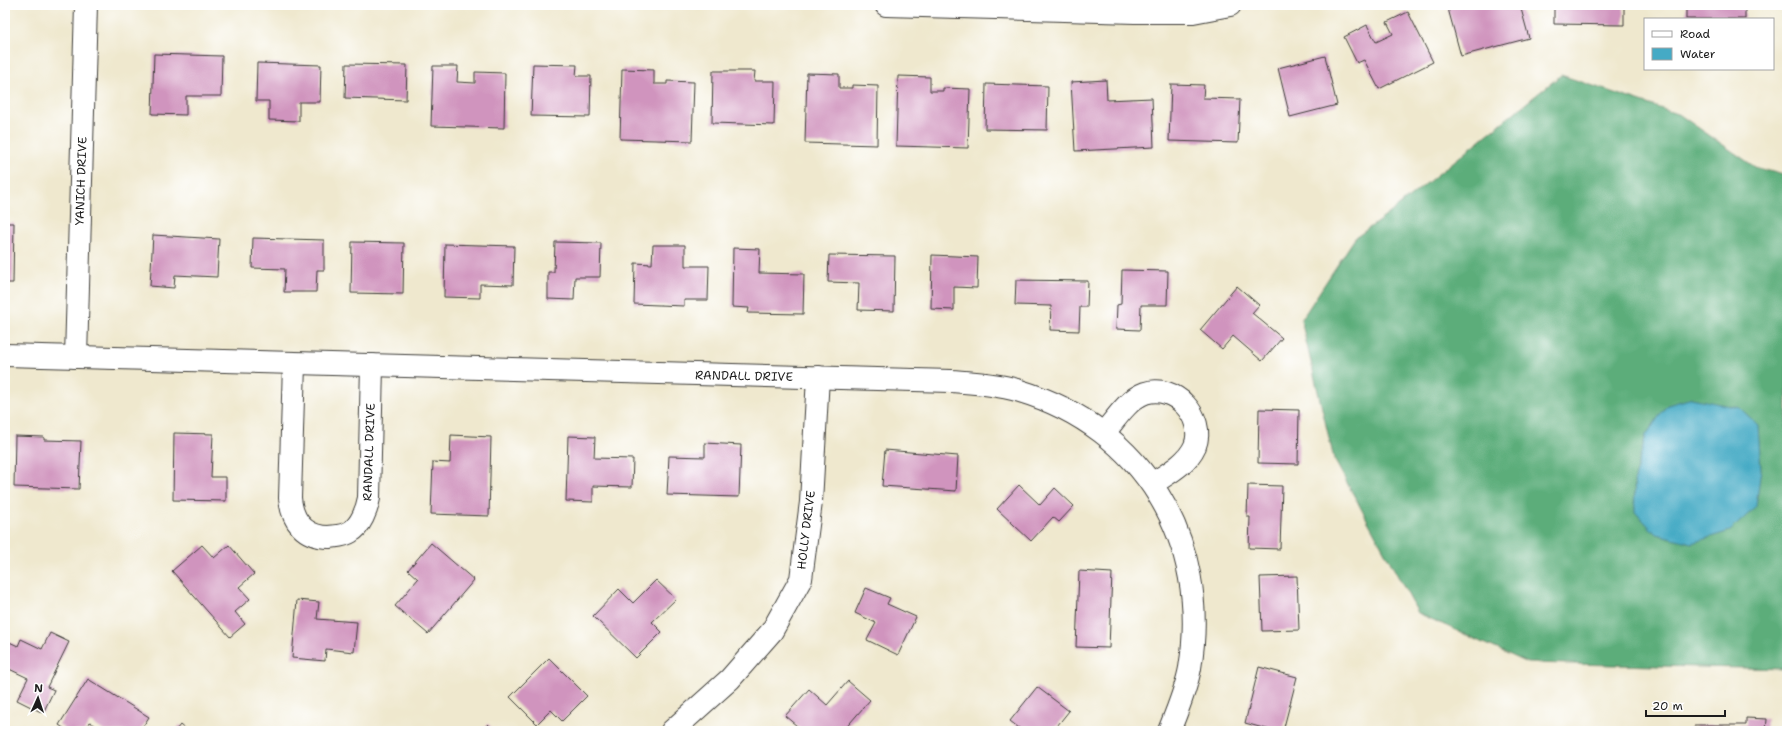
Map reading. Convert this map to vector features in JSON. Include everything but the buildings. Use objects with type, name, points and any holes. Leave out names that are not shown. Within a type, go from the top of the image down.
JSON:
[{"type":"street","name":"YANICH DRIVE","points":[[76,357],[86,5]]},
{"type":"street","points":[[886,5],[1135,12],[1193,12],[1230,5]]},
{"type":"street","name":"RANDALL DRIVE","points":[[5,355],[691,375],[818,377],[987,384],[1018,390],[1060,406],[1082,418],[1104,433],[1123,450],[1152,484],[1164,502],[1182,546],[1193,594],[1193,640],[1190,669],[1184,692],[1169,731]]},
{"type":"street","name":"RANDALL DRIVE","points":[[294,364],[290,498],[292,512],[301,526],[310,534],[324,537],[337,536],[351,532],[361,520],[367,509],[369,498],[372,365]]},
{"type":"street","name":"HOLLY DRIVE","points":[[672,731],[730,679],[772,631],[800,579],[811,502],[818,377]]},
{"type":"street","points":[[1104,433],[1133,400],[1145,393],[1157,392],[1170,395],[1183,402],[1192,413],[1196,422],[1197,432],[1195,445],[1190,454],[1180,465],[1152,484]]},
{"type":"green space","points":[[1561,75],[1680,115],[1755,167],[1787,176],[1787,669],[1528,663],[1418,613],[1334,459],[1301,320],[1355,238],[1386,216]]},
{"type":"water","points":[[1692,398],[1740,408],[1758,425],[1761,469],[1756,507],[1730,531],[1692,543],[1656,534],[1635,512],[1634,479],[1646,435],[1667,405]]}]
